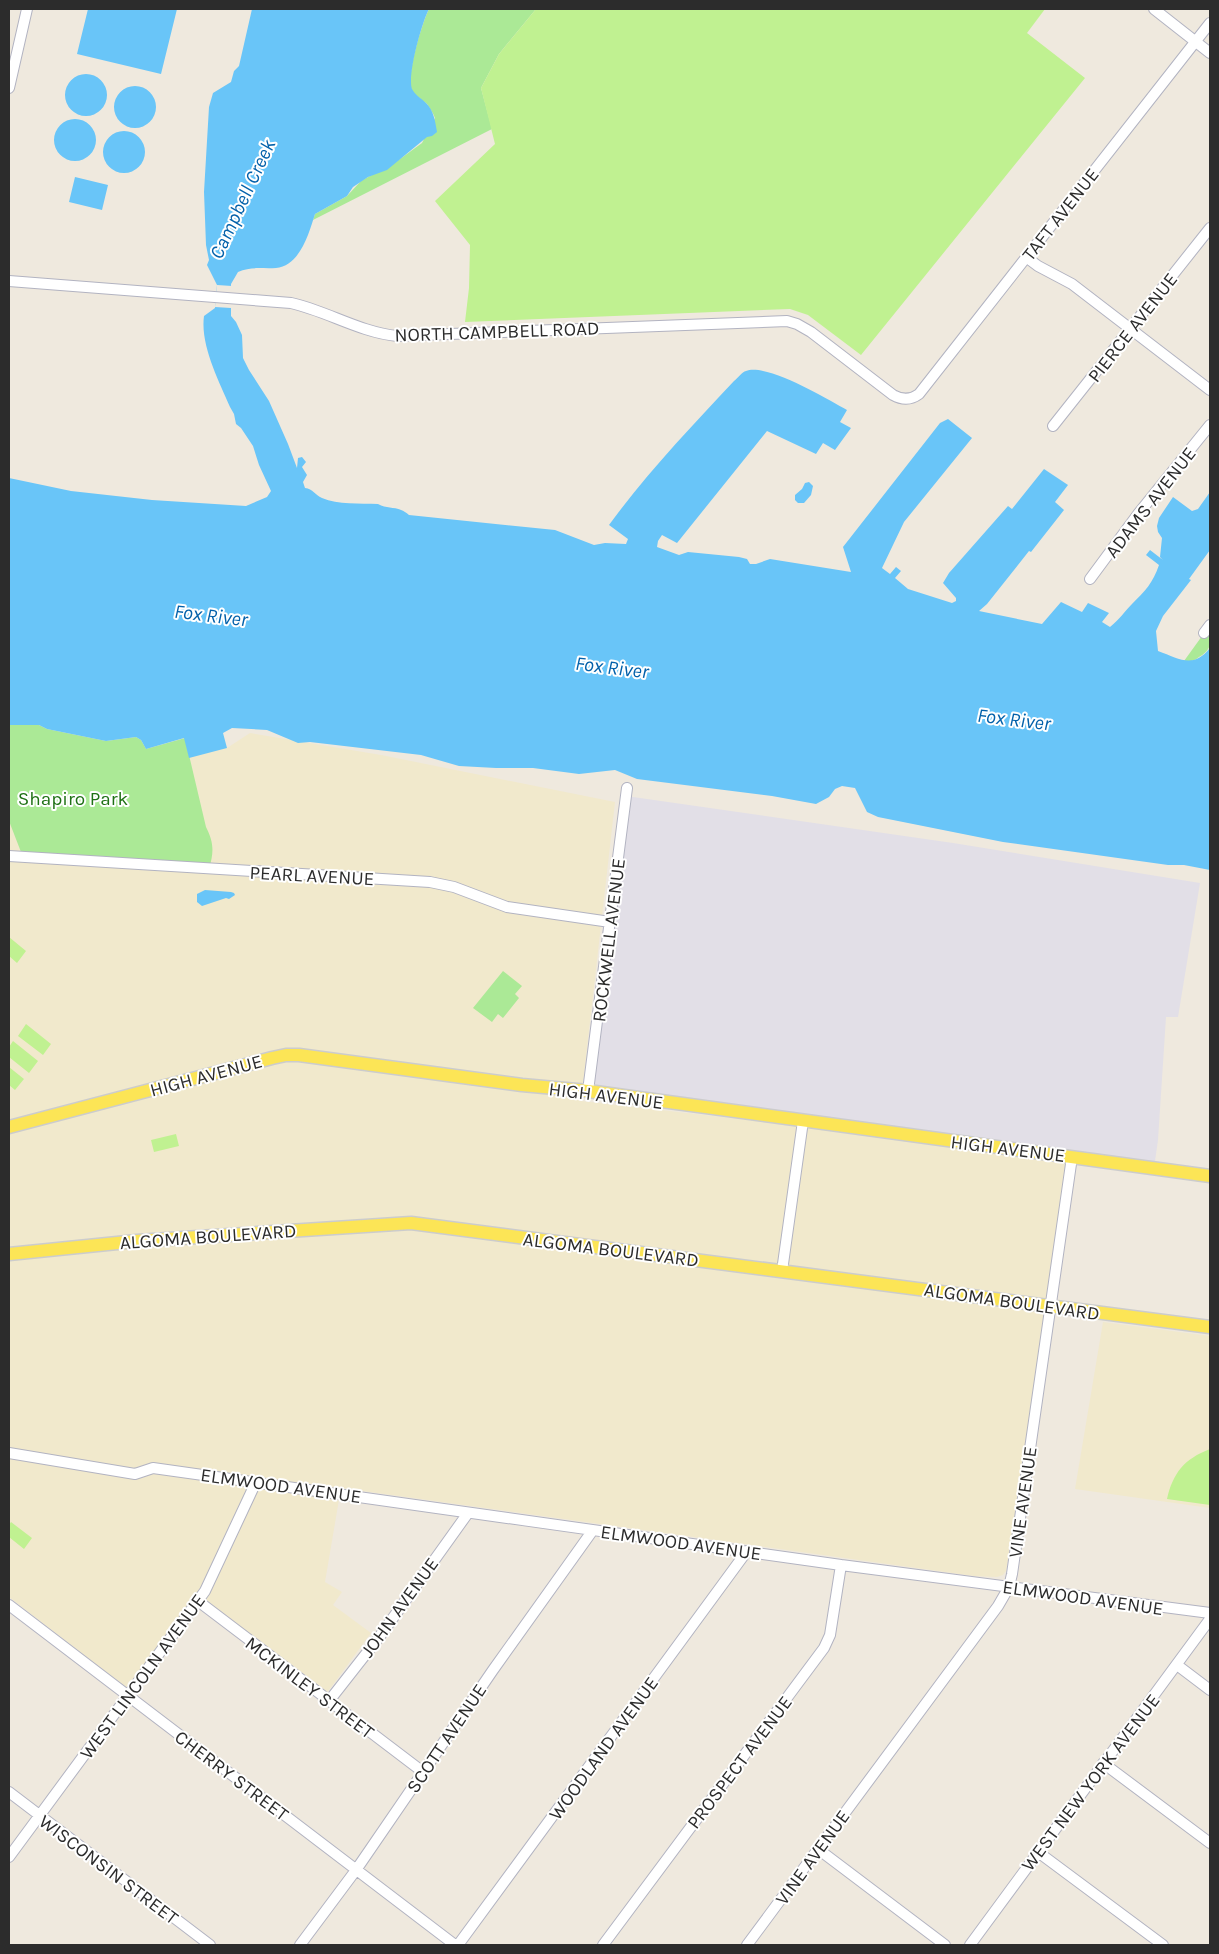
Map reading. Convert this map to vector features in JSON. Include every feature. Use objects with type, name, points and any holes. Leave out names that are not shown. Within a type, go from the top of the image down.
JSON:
[{"type":"main road","name":"HIGH AVENUE","points":[[9,1127],[286,1055],[522,1085],[588,1091],[1210,1176]]},
{"type":"main road","name":"ALGOMA BOULEVARD","points":[[9,1254],[137,1241],[411,1223],[1210,1327]]},
{"type":"street","points":[[9,88],[27,9]]},
{"type":"street","points":[[1154,9],[1210,53]]},
{"type":"street","name":"TAFT AVENUE","points":[[907,399],[919,394],[1210,23]]},
{"type":"street","name":"PIERCE AVENUE","points":[[1053,426],[1210,228]]},
{"type":"street","points":[[1026,257],[1038,266],[1072,284],[1210,390]]},
{"type":"street","name":"NORTH CAMPBELL ROAD","points":[[9,281],[298,304],[364,330],[408,337],[788,321],[798,324],[811,332],[893,395],[907,399]]},
{"type":"street","name":"ADAMS AVENUE","points":[[1090,579],[1138,514],[1210,425]]},
{"type":"street","name":"ROCKWELL AVENUE","points":[[588,1091],[627,788]]},
{"type":"street","name":"PEARL AVENUE","points":[[9,856],[430,882],[454,887],[507,907],[610,922]]},
{"type":"street","points":[[782,1271],[803,1121]]},
{"type":"street","name":"VINE AVENUE","points":[[747,1945],[998,1606],[1009,1587],[1072,1157]]},
{"type":"street","name":"ELMWOOD AVENUE","points":[[9,1454],[135,1474],[153,1468],[841,1565],[1210,1613]]},
{"type":"street","name":"WEST LINCOLN AVENUE","points":[[9,1857],[205,1591],[256,1482]]},
{"type":"street","name":"JOHN AVENUE","points":[[329,1701],[380,1636],[468,1513]]},
{"type":"street","name":"SCOTT AVENUE","points":[[300,1945],[356,1870],[593,1530]]},
{"type":"street","name":"WOODLAND AVENUE","points":[[457,1945],[747,1551]]},
{"type":"street","name":"PROSPECT AVENUE","points":[[603,1945],[824,1648],[830,1635],[841,1565]]},
{"type":"street","name":"MCKINLEY STREET","points":[[198,1601],[423,1772]]},
{"type":"street","name":"CHERRY STREET","points":[[9,1605],[457,1945]]},
{"type":"street","name":"WEST NEW YORK AVENUE","points":[[970,1945],[1210,1619]]},
{"type":"street","points":[[1177,1665],[1210,1690]]},
{"type":"street","points":[[1103,1763],[1210,1843]]},
{"type":"street","name":"WISCONSIN STREET","points":[[9,1792],[210,1945]]},
{"type":"street","points":[[818,1849],[945,1945]]},
{"type":"street","points":[[1038,1852],[1163,1945]]},
{"type":"shaded area","points":[[250,733],[381,755],[615,802],[581,1101],[1072,1157],[1057,1227],[1016,1511],[1006,1571],[1003,1575],[997,1577],[974,1576],[341,1488],[325,1582],[342,1592],[333,1605],[371,1633],[326,1693],[208,1605],[193,1597],[128,1689],[9,1597],[9,741],[227,748]]},
{"type":"shaded area","points":[[626,796],[953,843],[1200,883],[1178,1017],[1166,1017],[1158,1140],[1154,1168],[588,1091]]},
{"type":"shaded area","points":[[1103,1322],[1210,1336],[1210,1508],[1075,1489]]},
{"type":"green space","points":[[429,9],[536,9],[499,54],[481,88],[492,129],[313,220],[315,214],[347,196],[361,181],[400,159],[422,143],[435,118],[427,104],[412,90],[410,81],[416,48]]},
{"type":"green space","points":[[536,9],[1045,9],[1027,33],[1085,78],[861,355],[808,315],[790,309],[465,322],[469,288],[470,245],[435,201],[495,144],[481,88],[499,54]]},
{"type":"green space","points":[[1210,625],[1210,644],[1207,650],[1194,660],[1184,661]]},
{"type":"green space","name":"Shapiro Park","points":[[9,725],[39,725],[47,729],[106,741],[136,737],[141,740],[146,749],[185,738],[206,827],[212,843],[212,858],[209,869],[21,852],[9,821]]},
{"type":"green space","points":[[9,937],[26,951],[17,963],[9,956]]},
{"type":"green space","points":[[503,971],[522,986],[515,994],[519,998],[503,1018],[498,1014],[492,1022],[473,1008]]},
{"type":"green space","points":[[26,1024],[51,1044],[43,1055],[18,1036]]},
{"type":"green space","points":[[13,1041],[38,1061],[29,1073],[9,1057],[9,1047]]},
{"type":"green space","points":[[9,1067],[24,1079],[15,1090],[9,1085]]},
{"type":"green space","points":[[176,1134],[179,1146],[154,1152],[151,1140]]},
{"type":"green space","points":[[1210,1449],[1210,1505],[1167,1499],[1176,1474],[1181,1468],[1193,1457]]},
{"type":"green space","points":[[11,1522],[32,1538],[24,1549],[9,1537],[9,1525]]},
{"type":"water","points":[[88,9],[177,9],[161,74],[77,54]]},
{"type":"water","points":[[252,9],[429,9],[416,49],[411,82],[413,91],[431,109],[437,132],[427,137],[387,170],[368,177],[353,187],[347,196],[315,214],[302,247],[291,261],[284,266],[276,268],[243,270],[238,272],[231,284],[231,316],[242,335],[243,358],[269,401],[297,468],[298,458],[302,457],[306,462],[302,467],[307,475],[303,482],[305,488],[328,500],[342,503],[378,504],[401,510],[409,515],[555,530],[594,545],[605,543],[626,544],[628,539],[609,525],[654,469],[744,372],[756,370],[768,372],[797,383],[847,410],[840,422],[851,428],[835,450],[823,443],[816,454],[767,431],[677,543],[662,535],[657,547],[679,555],[688,552],[739,557],[747,559],[750,564],[770,559],[851,572],[843,547],[940,423],[948,419],[972,438],[904,522],[882,568],[890,574],[896,567],[901,571],[895,578],[908,589],[952,603],[956,601],[956,598],[943,583],[949,573],[1008,506],[1012,509],[1044,469],[1068,485],[1055,502],[1064,510],[1031,552],[1029,551],[987,604],[979,611],[1042,624],[1061,602],[1082,612],[1088,603],[1109,613],[1102,622],[1110,627],[1145,591],[1154,577],[1159,565],[1146,555],[1150,550],[1163,560],[1160,557],[1162,538],[1157,526],[1159,518],[1173,497],[1192,511],[1198,509],[1210,492],[1210,550],[1189,579],[1191,580],[1163,616],[1156,631],[1158,651],[1180,659],[1192,660],[1198,658],[1210,648],[1210,870],[1003,842],[878,817],[867,812],[855,788],[842,786],[835,789],[829,797],[816,804],[772,796],[637,779],[615,770],[579,774],[533,768],[459,766],[421,755],[310,742],[298,743],[267,730],[232,728],[223,733],[227,748],[189,758],[184,738],[146,749],[141,740],[136,737],[106,741],[47,729],[39,725],[9,725],[9,478],[71,491],[152,500],[246,506],[267,497],[271,491],[253,446],[241,428],[236,424],[234,414],[211,363],[204,327],[204,316],[215,308],[217,285],[207,265],[209,260],[206,245],[204,192],[209,107],[213,93],[231,82],[234,71],[239,66]]},
{"type":"water","points":[[82,74],[90,74],[101,80],[107,95],[101,110],[90,116],[82,116],[71,110],[65,99],[65,91],[71,80]]},
{"type":"water","points":[[131,86],[139,86],[150,92],[156,107],[150,122],[139,128],[131,128],[120,122],[114,111],[114,103],[120,92]]},
{"type":"water","points":[[79,119],[87,122],[93,128],[96,140],[93,152],[87,158],[71,161],[63,158],[57,152],[54,136],[57,128],[63,122]]},
{"type":"water","points":[[120,131],[128,131],[139,137],[145,152],[139,167],[128,173],[120,173],[109,167],[103,156],[103,148],[109,137]]},
{"type":"water","points":[[75,177],[108,185],[102,210],[69,202]]},
{"type":"water","points":[[809,482],[813,486],[811,495],[804,503],[798,503],[795,500],[795,495],[802,489],[805,483]]},
{"type":"water","points":[[205,890],[231,892],[235,895],[229,899],[226,898],[202,906],[197,902],[197,894]]},
{"type":"pier","points":[[217,285],[232,286],[231,308],[215,307]]},
{"type":"water label","name":"Campbell Creek","points":[[242,199]]},
{"type":"water label","name":"Fox River","points":[[211,615]]},
{"type":"water label","name":"Fox River","points":[[612,667]]},
{"type":"water label","name":"Fox River","points":[[1014,719]]}]
